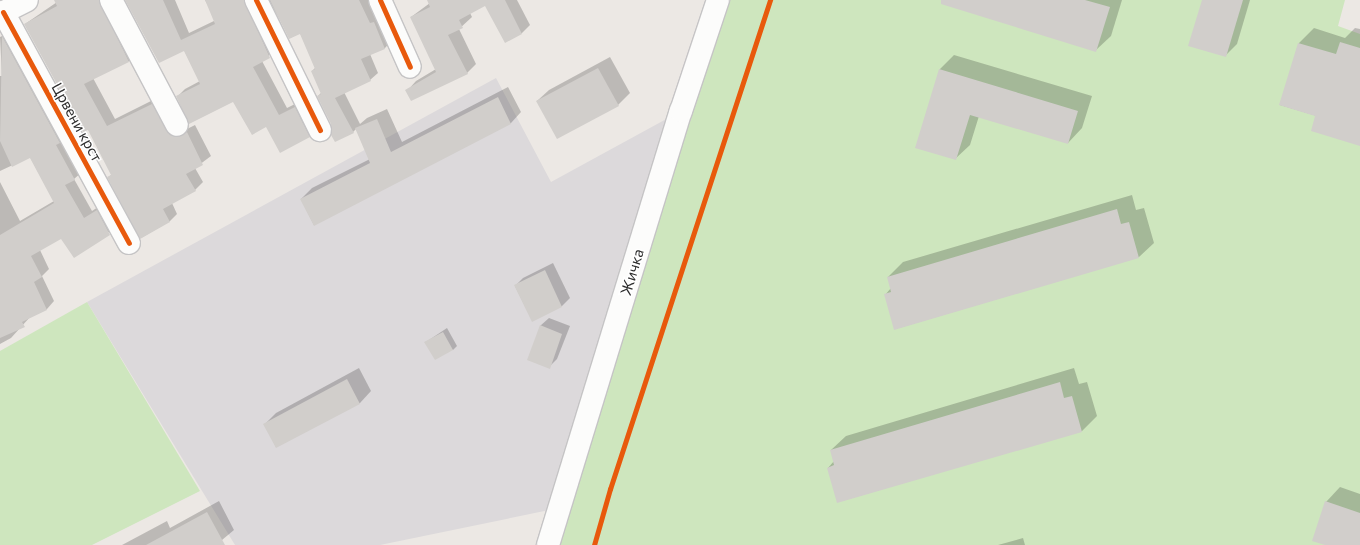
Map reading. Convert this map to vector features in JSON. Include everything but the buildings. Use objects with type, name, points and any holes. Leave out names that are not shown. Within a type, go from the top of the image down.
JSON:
[{"type":"street","name":"Црвени крст","points":[[27,0],[2,13],[129,243]]},
{"type":"street","points":[[111,0],[177,125]]},
{"type":"street","points":[[256,0],[320,130]]},
{"type":"street","points":[[380,0],[410,67]]},
{"type":"street","name":"Жичка","points":[[548,545],[681,110],[718,0]]},
{"type":"shaded area","points":[[496,78],[551,182],[681,111],[559,508],[380,545],[235,545],[87,302]]},
{"type":"green space","points":[[718,0],[1345,0],[1338,26],[1360,34],[1360,545],[548,545]]},
{"type":"green space","points":[[87,302],[200,491],[92,545],[0,545],[0,351]]},
{"type":"cycle path","points":[[256,0],[320,130]]},
{"type":"cycle path","points":[[380,0],[410,67]]},
{"type":"cycle path","points":[[594,545],[610,489],[770,0]]},
{"type":"cycle path","points":[[3,12],[129,243]]}]
